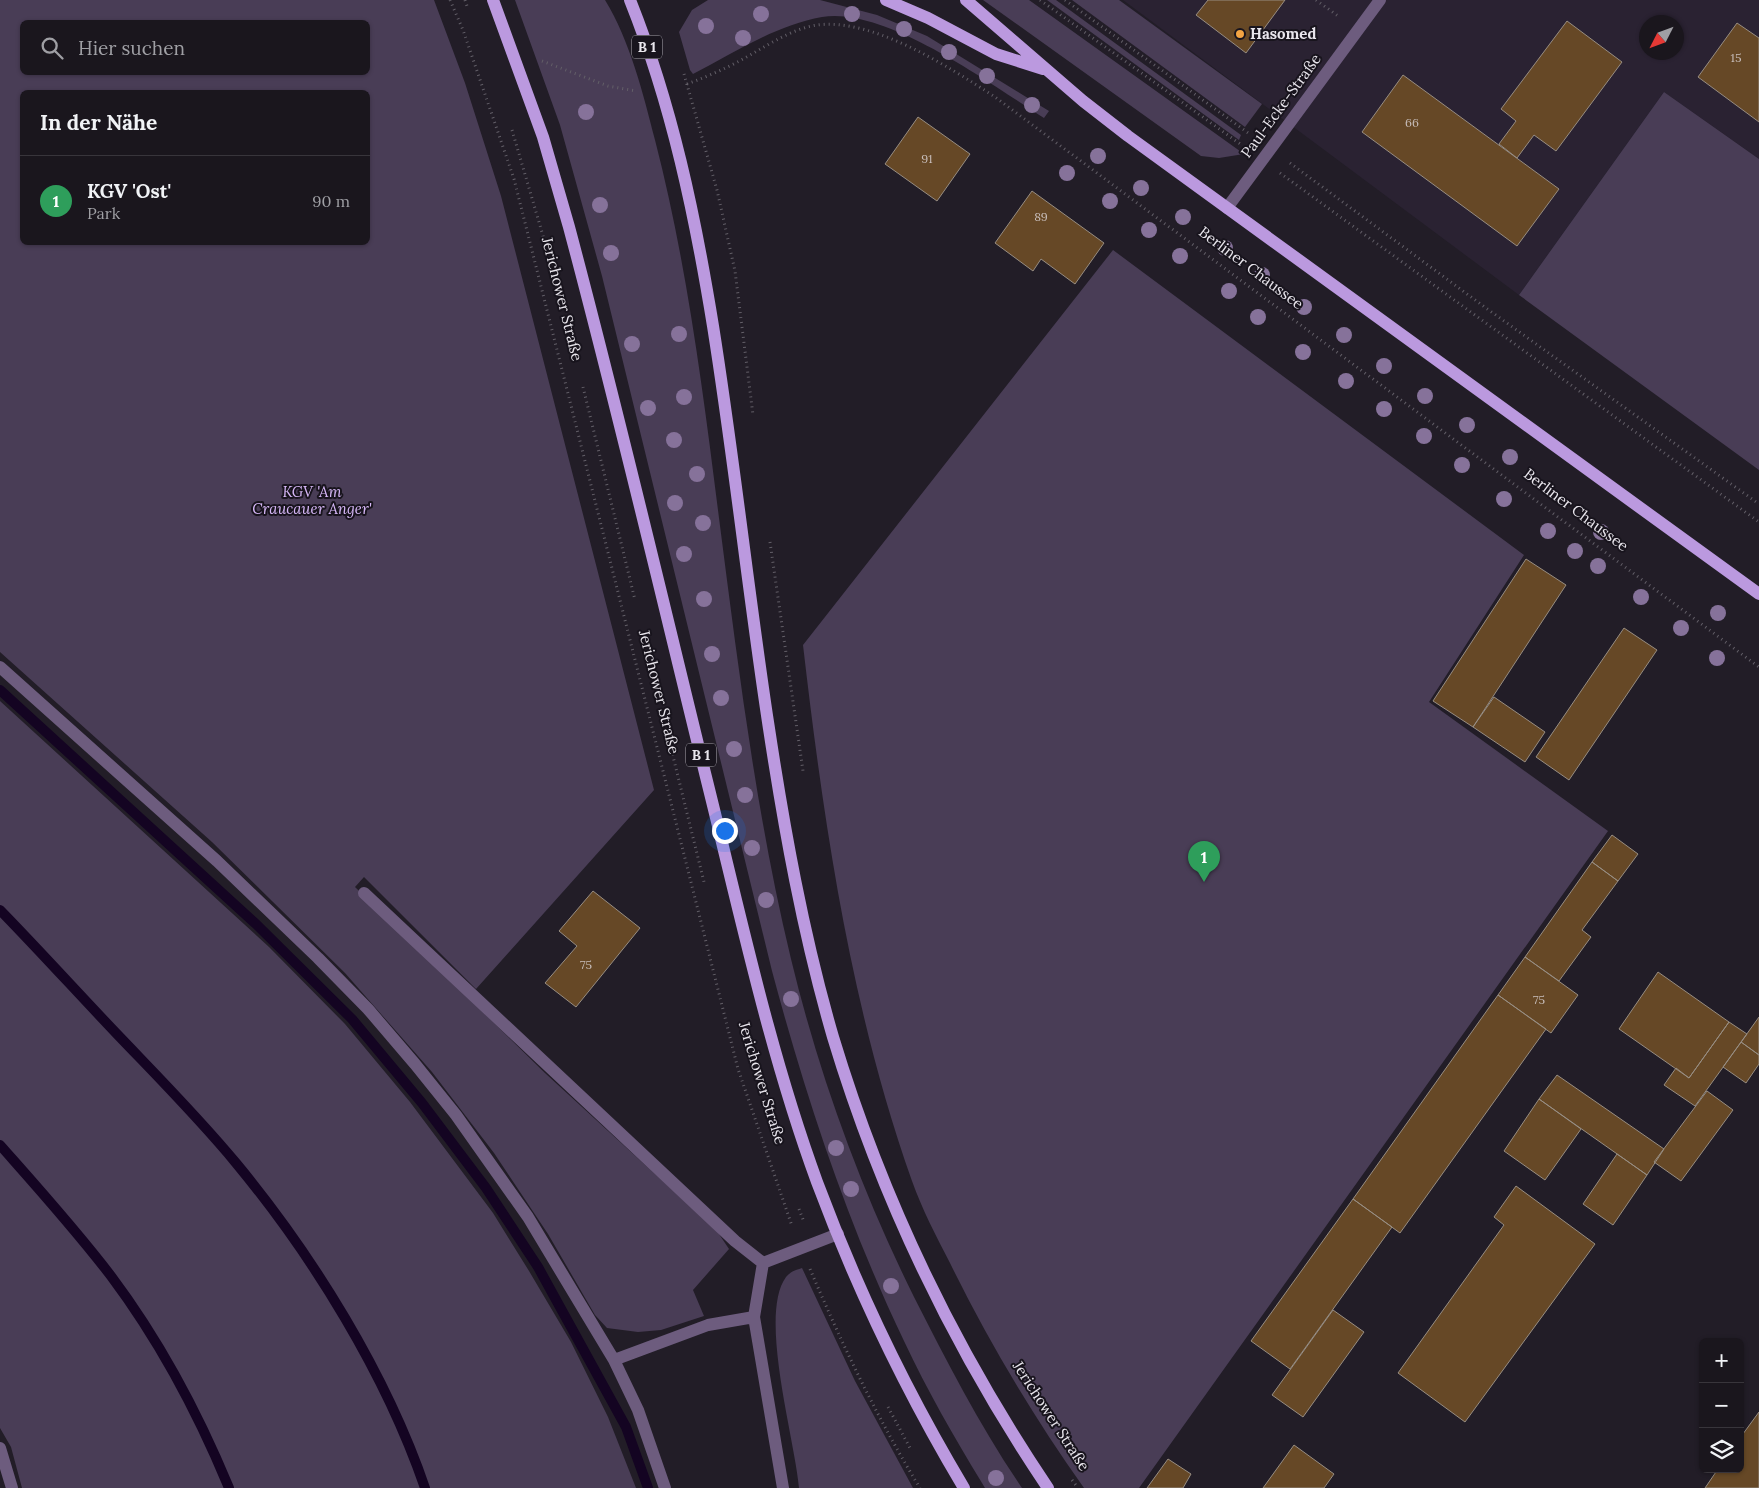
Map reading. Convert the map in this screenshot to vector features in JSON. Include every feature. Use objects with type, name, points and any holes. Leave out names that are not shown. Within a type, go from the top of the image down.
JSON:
[{"type":"main road","name":"Jerichower Straße","points":[[494,0],[552,165],[586,290],[774,1045],[808,1153],[838,1234],[895,1364],[964,1488]]},
{"type":"main road","name":"B 1","points":[[630,0],[662,94],[698,230],[720,369],[775,765],[797,892],[833,1035],[852,1095],[887,1185],[930,1283],[987,1391],[1048,1488]]},
{"type":"main road","points":[[886,0],[928,18],[996,54],[1048,70]]},
{"type":"main road","points":[[966,0],[1120,130],[1759,594]]},
{"type":"street","name":"Paul-Ecke-Straße","points":[[1226,208],[1380,0]]},
{"type":"street","points":[[0,667],[217,860],[318,958],[368,1009],[450,1108],[528,1217],[614,1360],[638,1410],[665,1488]]},
{"type":"street","points":[[364,893],[735,1241],[763,1263]]},
{"type":"street","points":[[763,1263],[838,1234]]},
{"type":"street","points":[[763,1263],[754,1317],[782,1488]]},
{"type":"street","points":[[614,1360],[708,1325],[754,1317]]},
{"type":"street","points":[[0,1448],[12,1488]]},
{"type":"path","name":"Jerichower Straße","points":[[450,0],[463,30],[514,179],[738,1069],[784,1207],[838,1335],[896,1448],[920,1488]]},
{"type":"path","points":[[1040,0],[1759,522]]},
{"type":"path","points":[[1065,0],[1270,148],[1486,308],[1759,504]]},
{"type":"path","name":"Berliner Chaussee","points":[[688,84],[726,68],[796,31],[823,24],[846,26],[873,33],[905,45],[934,59],[995,97],[1759,667]]},
{"type":"path","points":[[512,50],[608,86],[662,94],[688,84],[717,190],[735,271],[754,418]]},
{"type":"path","points":[[769,535],[803,776]]},
{"type":"path","name":"Jerichower Straße","points":[[1067,1473],[1078,1488]]},
{"type":"shaded area","points":[[1123,0],[1759,0],[1759,159],[1664,92],[1519,295]]},
{"type":"green space","name":"KGV 'Am Craucauer Anger'","points":[[0,0],[434,0],[465,83],[501,196],[654,790],[476,989],[364,877],[355,887],[545,1073],[717,1231],[729,1249],[693,1290],[704,1316],[661,1330],[638,1332],[607,1328],[595,1315],[548,1234],[494,1153],[432,1072],[345,973],[212,842],[0,652]]},
{"type":"green space","points":[[515,0],[605,0],[629,50],[650,122],[666,187],[685,281],[700,375],[741,684],[758,795],[779,904],[802,1002],[828,1089],[843,1131],[859,1174],[895,1257],[926,1321],[965,1394],[992,1442],[1022,1488],[985,1488],[961,1448],[922,1377],[883,1296],[829,1159],[799,1066],[772,971],[602,276],[560,125]]},
{"type":"green space","points":[[708,0],[820,0],[877,15],[927,36],[1049,111],[1044,118],[968,69],[906,35],[876,24],[847,17],[822,17],[788,26],[693,74],[690,70],[679,32],[692,10]]},
{"type":"green space","points":[[983,0],[1029,0],[1244,154],[1219,158],[1201,156]]},
{"type":"green space","points":[[1047,0],[1056,0],[1241,135],[1239,140]]},
{"type":"green space","points":[[1072,0],[1119,0],[1262,104],[1245,127]]},
{"type":"green space","points":[[1664,92],[1759,159],[1759,470],[1519,295]]},
{"type":"green space","points":[[1113,250],[1524,555],[1429,702],[1608,831],[1139,1488],[1084,1488],[1029,1406],[996,1349],[934,1233],[912,1181],[872,1050],[842,916],[820,781],[803,645]]},
{"type":"green space","points":[[0,701],[269,947],[345,1024],[410,1102],[493,1213],[571,1342],[608,1417],[636,1488],[22,1488],[11,1447],[0,1428]]},
{"type":"green space","points":[[802,1268],[855,1381],[913,1488],[799,1488],[780,1378],[776,1319],[778,1295],[786,1277]]},
{"type":"building","name":"Hasomed","points":[[1208,0],[1285,0],[1246,53],[1196,15]]},
{"type":"building","points":[[1567,21],[1622,62],[1556,151],[1534,135],[1517,158],[1499,144],[1516,121],[1501,109]]},
{"type":"building","points":[[1737,23],[1759,38],[1759,122],[1698,77]]},
{"type":"building","points":[[1403,75],[1559,189],[1517,246],[1362,132]]},
{"type":"building","points":[[918,117],[970,154],[937,201],[885,164]]},
{"type":"building","points":[[1032,191],[1104,243],[1075,284],[1041,259],[1033,271],[995,243]]},
{"type":"building","points":[[1526,559],[1566,585],[1473,727],[1433,701]]},
{"type":"building","points":[[1624,628],[1657,650],[1569,780],[1536,757]]},
{"type":"building","points":[[1494,697],[1545,732],[1525,762],[1473,727]]},
{"type":"building","points":[[1612,835],[1638,854],[1618,881],[1592,862]]},
{"type":"building","points":[[1592,862],[1618,881],[1582,930],[1591,937],[1559,981],[1525,957]]},
{"type":"building","points":[[593,891],[640,928],[576,1007],[545,983],[577,946],[559,931]]},
{"type":"building","points":[[1525,957],[1578,995],[1551,1033],[1498,995]]},
{"type":"building","points":[[1658,972],[1729,1022],[1689,1078],[1619,1029]]},
{"type":"building","points":[[1498,995],[1546,1029],[1400,1233],[1353,1199]]},
{"type":"building","points":[[1759,1017],[1759,1055],[1741,1042]]},
{"type":"building","points":[[1729,1022],[1747,1034],[1695,1106],[1664,1085],[1676,1068],[1689,1078]]},
{"type":"building","points":[[1741,1042],[1759,1055],[1759,1064],[1746,1083],[1723,1067]]},
{"type":"building","points":[[1557,1075],[1664,1149],[1647,1175],[1539,1099]]},
{"type":"building","points":[[1707,1091],[1733,1110],[1681,1181],[1654,1162]]},
{"type":"building","points":[[1539,1099],[1581,1129],[1545,1180],[1504,1151]]},
{"type":"building","points":[[1617,1154],[1647,1175],[1613,1225],[1583,1204]]},
{"type":"building","points":[[1516,1186],[1595,1244],[1465,1422],[1398,1373],[1504,1225],[1494,1217]]},
{"type":"building","points":[[1353,1199],[1392,1227],[1290,1369],[1251,1341]]},
{"type":"building","points":[[1333,1310],[1364,1332],[1303,1417],[1272,1395]]},
{"type":"building","points":[[1759,1412],[1759,1488],[1705,1488],[1715,1473],[1744,1473],[1744,1433]]},
{"type":"building","points":[[1294,1445],[1334,1474],[1324,1488],[1263,1488]]},
{"type":"building","points":[[1168,1459],[1191,1474],[1183,1488],[1147,1488]]},
{"type":"waterway","points":[[0,690],[256,924],[352,1019],[422,1103],[486,1188],[538,1267],[626,1427],[648,1488]]},
{"type":"waterway","points":[[0,910],[193,1113],[236,1163],[293,1237],[345,1318],[368,1360],[390,1402],[425,1488]]},
{"type":"waterway","points":[[0,1145],[57,1209],[129,1300],[161,1351],[191,1405],[229,1488]]},
{"type":"place","name":"Hasomed","points":[[1240,34]]},
{"type":"place","name":"KGV 'Ost'","points":[[1204,882]]}]
